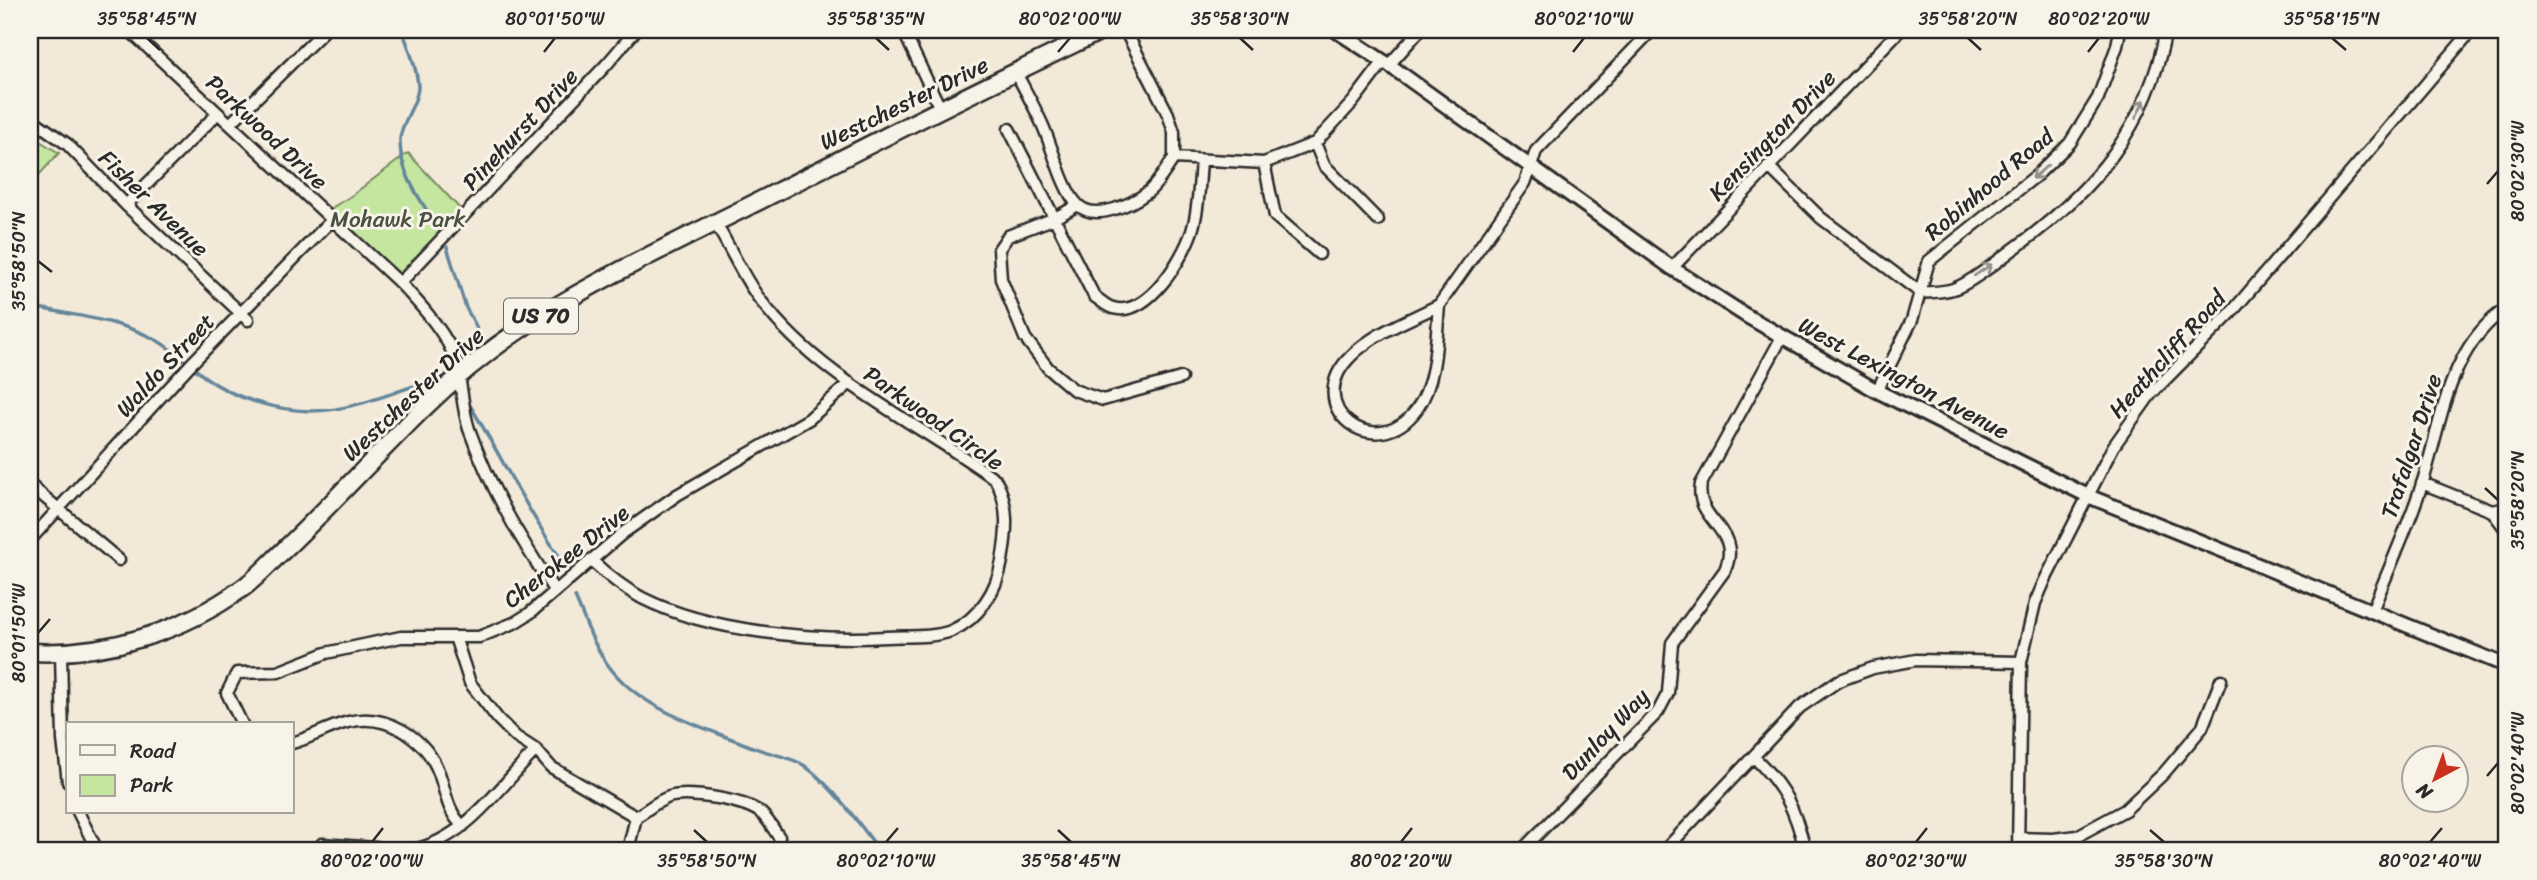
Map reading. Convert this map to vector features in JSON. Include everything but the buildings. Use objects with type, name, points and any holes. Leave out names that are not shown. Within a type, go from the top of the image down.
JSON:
[{"type":"main road","name":"Westchester Drive","points":[[30,652],[61,653],[130,642],[196,618],[246,586],[458,377],[512,334],[561,303],[715,223],[940,108],[1103,30]]},
{"type":"street","name":"Parkwood Drive","points":[[129,30],[421,305],[452,352],[469,428],[489,479],[520,539],[554,590]]},
{"type":"street","points":[[230,124],[325,30]]},
{"type":"street","name":"Pinehurst Drive","points":[[400,283],[636,30]]},
{"type":"street","points":[[903,30],[940,108]]},
{"type":"street","points":[[1016,73],[1044,128],[1060,173],[1078,205],[1090,211],[1110,211],[1128,204],[1149,191],[1174,158],[1174,132],[1168,114],[1125,30]]},
{"type":"street","name":"West Lexington Avenue","points":[[1335,30],[1387,63],[1672,268],[1782,337],[1877,391],[2088,496],[2507,666]]},
{"type":"street","points":[[1174,158],[1264,163],[1315,143],[1420,30]]},
{"type":"street","points":[[1439,305],[1432,374],[1418,407],[1407,420],[1395,429],[1376,433],[1359,429],[1342,417],[1333,398],[1337,375],[1351,356],[1381,333],[1439,305],[1525,183],[1536,151],[1652,30]]},
{"type":"street","name":"Kensington Drive","points":[[1672,268],[1900,30]]},
{"type":"street","name":"Robinhood Road","points":[[1877,391],[1912,320],[1929,261],[2037,175],[2070,144],[2098,98],[2120,30]]},
{"type":"street","points":[[1768,166],[1821,218],[1921,293],[1954,289],[2044,227],[2079,196],[2103,169],[2130,131],[2150,87],[2166,30]]},
{"type":"street","name":"Heathcliff Road","points":[[2018,850],[2021,662],[2035,603],[2113,447],[2150,395],[2231,313],[2472,30]]},
{"type":"street","points":[[126,205],[218,113]]},
{"type":"street","name":"Fisher Avenue","points":[[30,118],[67,145],[126,205],[244,316]]},
{"type":"street","points":[[1009,129],[1094,296],[1112,308],[1137,305],[1160,287],[1183,251],[1196,211],[1201,161]]},
{"type":"street","points":[[1315,143],[1324,165],[1378,220]]},
{"type":"street","points":[[1264,163],[1275,216],[1319,254]]},
{"type":"street","points":[[1078,205],[1055,218],[1008,236],[999,249],[1001,279],[1025,338],[1048,368],[1074,390],[1103,400],[1181,378]]},
{"type":"street","name":"Waldo Street","points":[[30,540],[332,220]]},
{"type":"street","name":"Parkwood Circle","points":[[591,560],[628,590],[669,610],[762,631],[807,636],[869,638],[936,635],[951,631],[966,622],[992,594],[1000,572],[1007,536],[1004,495],[995,479],[850,383],[809,352],[762,302],[715,223]]},
{"type":"street","name":"Trafalgar Drive","points":[[2372,611],[2422,483],[2456,369],[2472,342],[2492,318],[2507,308]]},
{"type":"street","name":"Dunloy Way","points":[[1521,850],[1665,702],[1672,643],[1725,570],[1730,556],[1728,540],[1701,502],[1701,484],[1782,337]]},
{"type":"street","name":"Cherokee Drive","points":[[241,722],[227,693],[237,673],[278,672],[352,645],[401,637],[479,637],[514,624],[623,533],[677,495],[809,419],[850,383]]},
{"type":"street","points":[[2422,483],[2492,511],[2507,531]]},
{"type":"street","points":[[30,485],[118,560]]},
{"type":"street","points":[[2492,511],[2507,508]]},
{"type":"street","points":[[455,637],[470,683],[516,737],[536,750],[551,767],[636,817]]},
{"type":"street","points":[[61,653],[62,740],[66,768]]},
{"type":"street","points":[[1665,850],[1800,708],[1838,681],[1873,668],[1916,660],[2021,662]]},
{"type":"street","points":[[2019,838],[2053,839],[2077,836],[2125,810],[2164,773],[2202,728],[2221,680]]},
{"type":"street","points":[[294,742],[345,722],[358,720],[389,723],[425,747],[435,761],[455,819],[463,826]]},
{"type":"street","points":[[412,850],[422,848],[463,826],[536,750]]},
{"type":"street","points":[[1754,757],[1777,780],[1792,807],[1805,850]]},
{"type":"street","points":[[628,850],[636,817],[666,798],[680,795],[728,800],[748,806],[762,814],[779,837]]},
{"type":"street","points":[[79,814],[97,850]]},
{"type":"street","points":[[322,844],[402,850]]},
{"type":"green space","points":[[30,135],[59,153],[30,185]]},
{"type":"green space","name":"Mohawk Park","points":[[408,153],[465,214],[400,283],[325,212]]},
{"type":"waterway","points":[[402,30],[415,66],[418,88],[401,133],[401,151],[411,184],[435,223]]},
{"type":"waterway","points":[[447,247],[466,308],[476,326],[478,339],[470,350],[458,358]]},
{"type":"waterway","points":[[30,306],[96,319],[143,334],[164,345],[217,385],[255,402],[283,408],[311,411],[346,407],[446,377]]},
{"type":"waterway","points":[[446,377],[452,363]]},
{"type":"waterway","points":[[466,399],[561,559]]},
{"type":"waterway","points":[[575,597],[603,657],[622,681],[656,706],[675,716],[805,766],[835,794],[879,850]]}]
